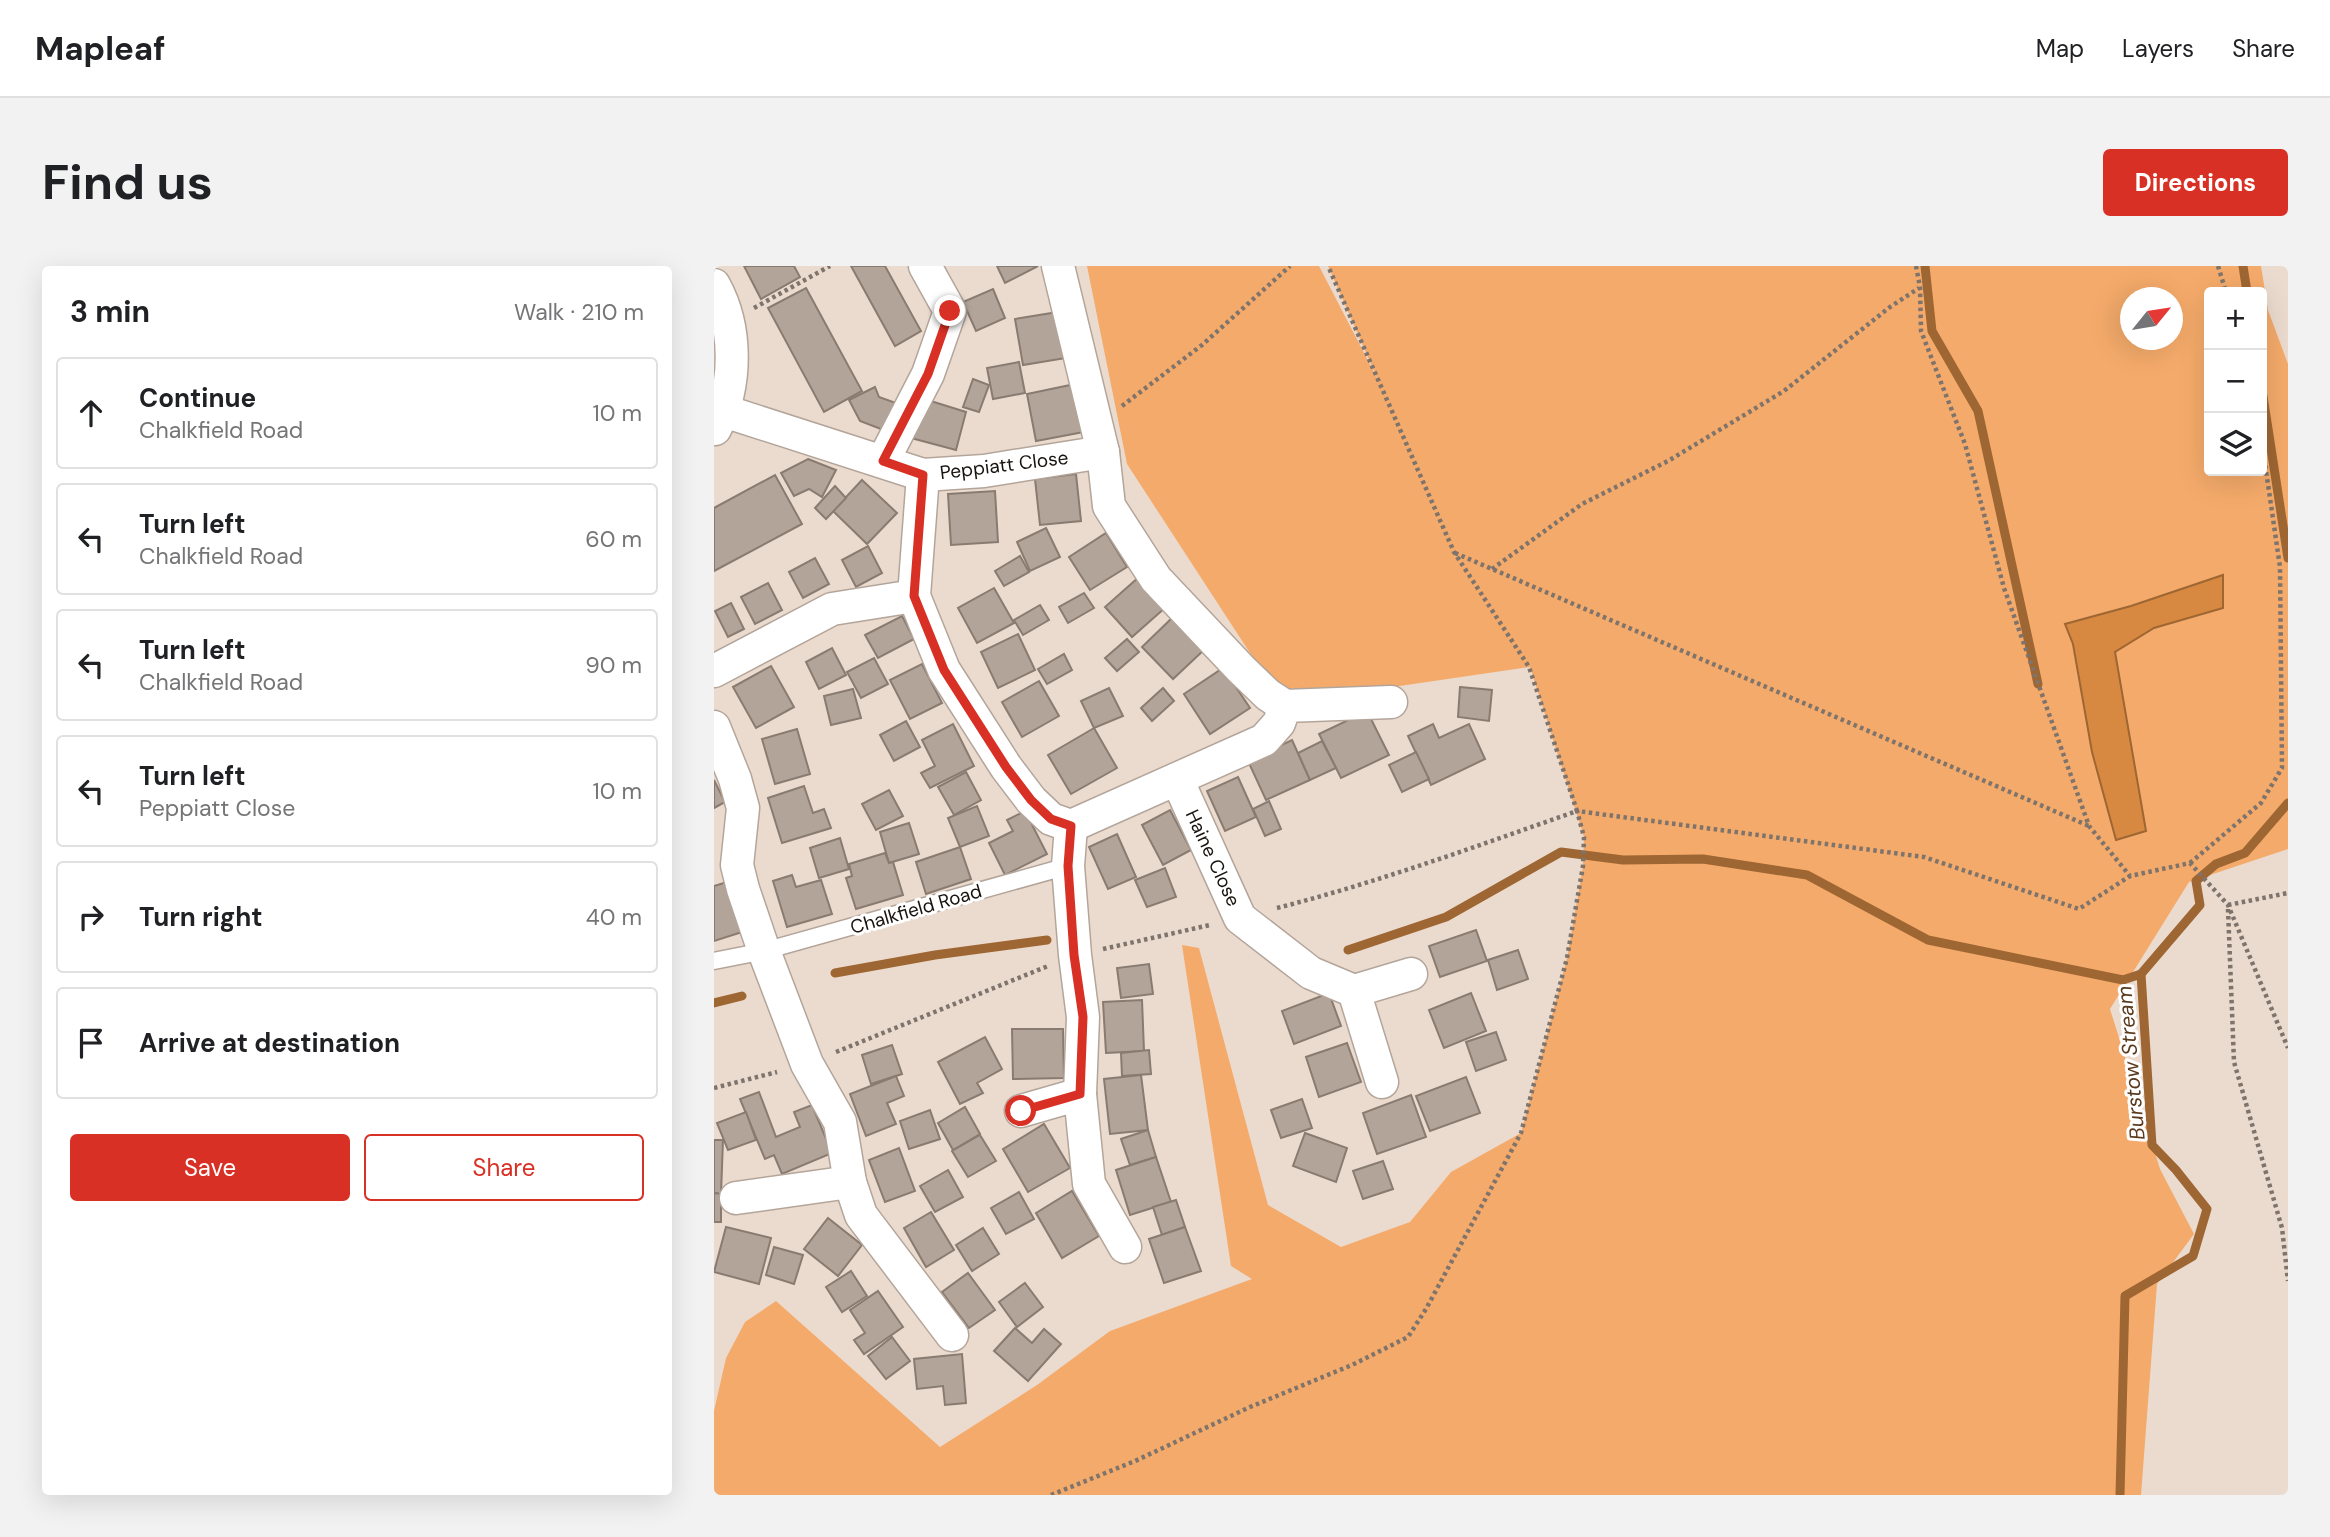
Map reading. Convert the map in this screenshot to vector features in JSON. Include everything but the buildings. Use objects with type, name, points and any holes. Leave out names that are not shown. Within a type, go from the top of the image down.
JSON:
[{"type":"street","points":[[883,461],[928,374],[950,311],[925,266]]},
{"type":"street","points":[[1058,266],[1100,439],[1109,506],[1156,579],[1241,669],[1268,695],[1285,706],[1391,702]]},
{"type":"street","points":[[714,285],[728,323],[733,355],[719,421]]},
{"type":"street","name":"Peppiatt Close","points":[[719,421],[883,461],[923,475],[984,471],[1100,439]]},
{"type":"street","points":[[923,475],[914,596],[944,670],[1006,767],[1031,800],[1051,819],[1071,826],[1265,740],[1279,723],[1285,706]]},
{"type":"street","points":[[714,671],[832,609],[914,596]]},
{"type":"street","points":[[714,727],[735,779],[743,808],[737,865],[764,951],[807,1064],[841,1122],[850,1182],[860,1215],[952,1335]]},
{"type":"street","name":"Haine Close","points":[[1177,779],[1240,918],[1311,973],[1354,991]]},
{"type":"street","points":[[1071,826],[1068,866],[1074,955],[1083,1017],[1080,1094],[1089,1184],[1125,1247]]},
{"type":"street","points":[[1382,1082],[1354,991],[1411,974]]},
{"type":"street","points":[[1021,1111],[1080,1094]]},
{"type":"street","points":[[736,1198],[850,1182]]},
{"type":"lane","name":"Chalkfield Road","points":[[714,961],[764,951],[1068,866]]},
{"type":"path","points":[[728,323],[830,266]]},
{"type":"path","points":[[1100,439],[1290,266]]},
{"type":"path","points":[[1051,1495],[1135,1461],[1250,1407],[1310,1384],[1408,1337],[1426,1309],[1521,1133],[1567,958],[1583,866],[1584,837],[1530,667],[1454,552],[1328,266]]},
{"type":"path","points":[[1916,266],[1920,287],[1921,331],[1965,444],[2004,588],[2089,826],[2130,876]]},
{"type":"path","points":[[2218,266],[2224,287]]},
{"type":"path","points":[[1492,569],[1582,504],[1668,461],[1784,391],[1890,307],[1920,287]]},
{"type":"path","points":[[714,1088],[807,1064],[1074,955],[1240,918],[1344,891],[1577,811],[1924,857],[2079,909],[2130,876],[2190,863],[2261,803],[2282,768],[2280,566],[2267,476]]},
{"type":"path","points":[[1454,552],[2089,826]]},
{"type":"path","points":[[2190,863],[2228,905],[2288,1048]]},
{"type":"path","points":[[2228,905],[2288,893]]},
{"type":"path","points":[[2228,905],[2234,1062],[2282,1228],[2288,1280]]},
{"type":"shaded area","points":[[1087,266],[1319,266],[1378,380],[1328,266],[2261,266],[2264,287],[2204,287],[2204,476],[2267,476],[2267,304],[2288,364],[2288,849],[2189,882],[2110,1009],[2160,1169],[2194,1234],[2157,1284],[2141,1495],[714,1495],[714,1411],[726,1358],[745,1322],[776,1301],[940,1447],[1037,1385],[1110,1331],[1252,1279],[1231,1266],[1182,945],[1199,948],[1268,1205],[1341,1247],[1410,1222],[1451,1172],[1521,1133],[1567,958],[1583,866],[1584,837],[1530,667],[1345,694],[1286,694],[1263,673],[1127,464]]},
{"type":"shaded area","points":[[2223,575],[2223,608],[2154,628],[2115,652],[2146,831],[2116,840],[2092,752],[2073,644],[2065,624],[2131,606]]},
{"type":"waterway","points":[[1925,266],[1932,331],[1978,411],[2038,684]]},
{"type":"waterway","name":"Burstow Stream","points":[[2243,266],[2246,287]]},
{"type":"waterway","name":"Burstow Stream","points":[[2266,413],[2288,558]]},
{"type":"waterway","name":"Burstow Stream","points":[[2120,1495],[2125,1296],[2193,1256],[2207,1209],[2152,1145],[2141,974],[2200,905],[2196,881],[2216,864],[2245,853],[2288,803]]},
{"type":"waterway","points":[[1348,950],[1446,917],[1561,852],[1623,860],[1703,859],[1807,875],[1928,940],[2123,980],[2141,974]]},
{"type":"waterway","points":[[835,973],[935,955],[1047,940]]},
{"type":"waterway","points":[[714,1003],[742,996]]},
{"type":"route","points":[[950,311],[928,374],[883,461],[923,475],[914,596],[944,670],[1006,767],[1031,800],[1051,819],[1071,826],[1068,866],[1074,955],[1083,1017],[1080,1094],[1021,1111]]}]
